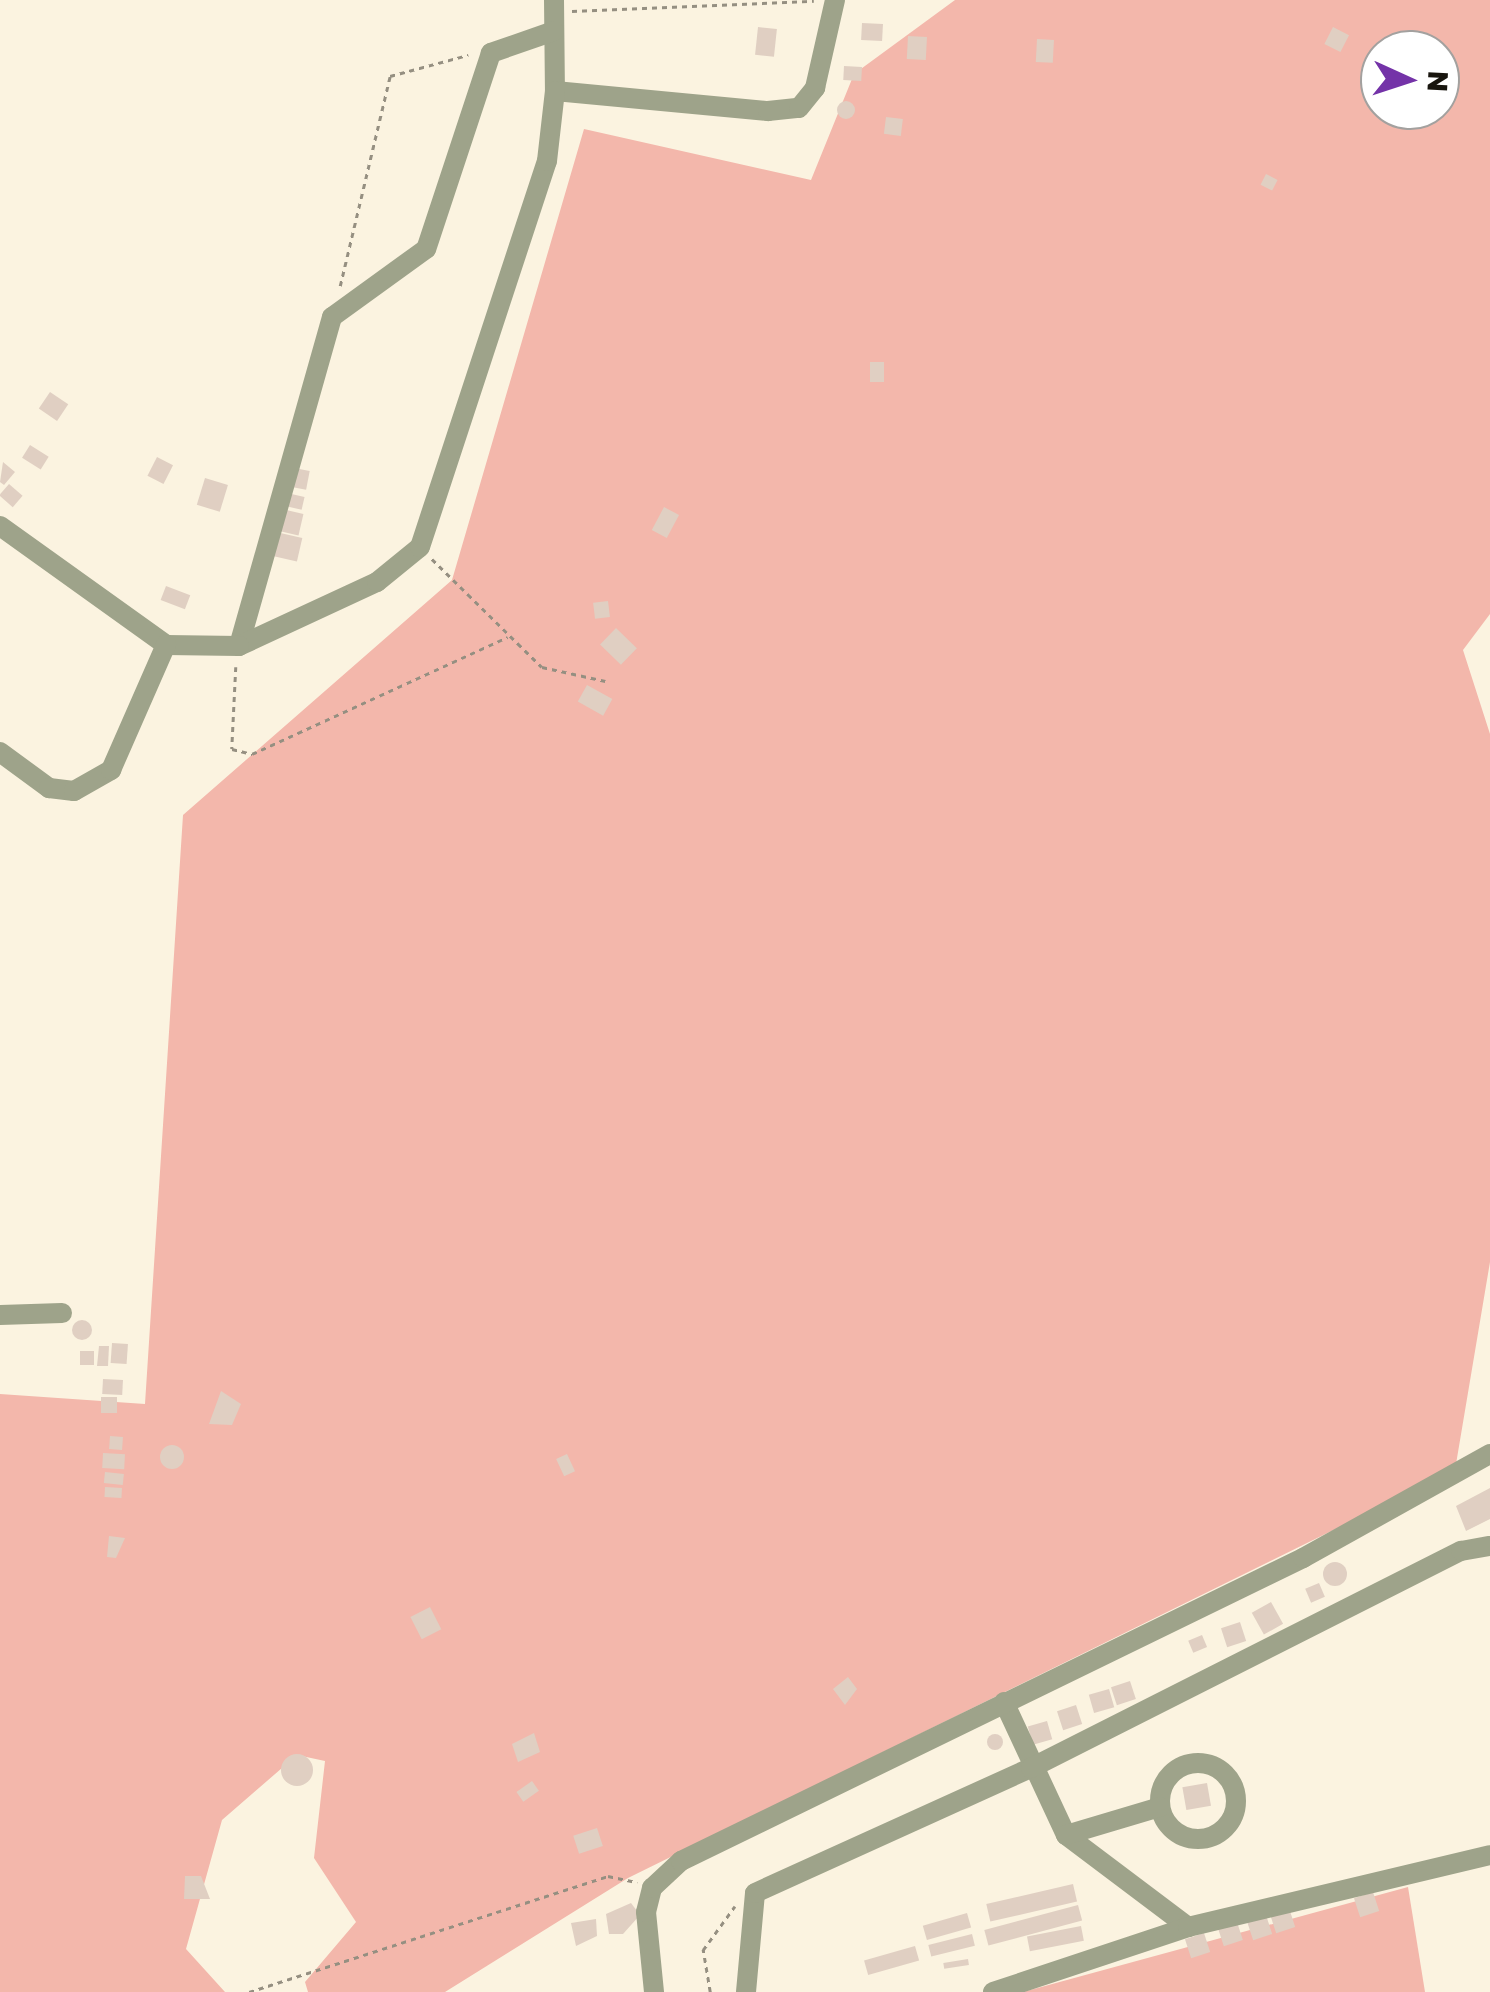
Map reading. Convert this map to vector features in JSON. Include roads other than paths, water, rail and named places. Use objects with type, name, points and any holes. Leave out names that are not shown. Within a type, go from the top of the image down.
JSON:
[{"type":"street","points":[[555,91],[799,108],[814,88],[835,0]]},
{"type":"street","points":[[0,526],[166,646],[238,646],[378,582],[420,547],[543,172],[555,91],[554,14]]},
{"type":"street","points":[[238,646],[332,317],[426,250],[491,52],[554,14]]},
{"type":"street","points":[[0,752],[49,788],[94,780],[117,763],[166,646]]},
{"type":"street","points":[[0,1315],[62,1314]]},
{"type":"street","points":[[654,1992],[652,1888],[682,1861],[1303,1558],[1490,1454]]},
{"type":"street","points":[[746,1992],[755,1892],[1031,1768],[1461,1551],[1490,1546]]},
{"type":"street","points":[[1004,1702],[1031,1768],[1066,1835],[1188,1927]]},
{"type":"street","points":[[1066,1835],[1160,1807]]},
{"type":"street","points":[[992,1992],[1188,1927],[1490,1856]]}]
